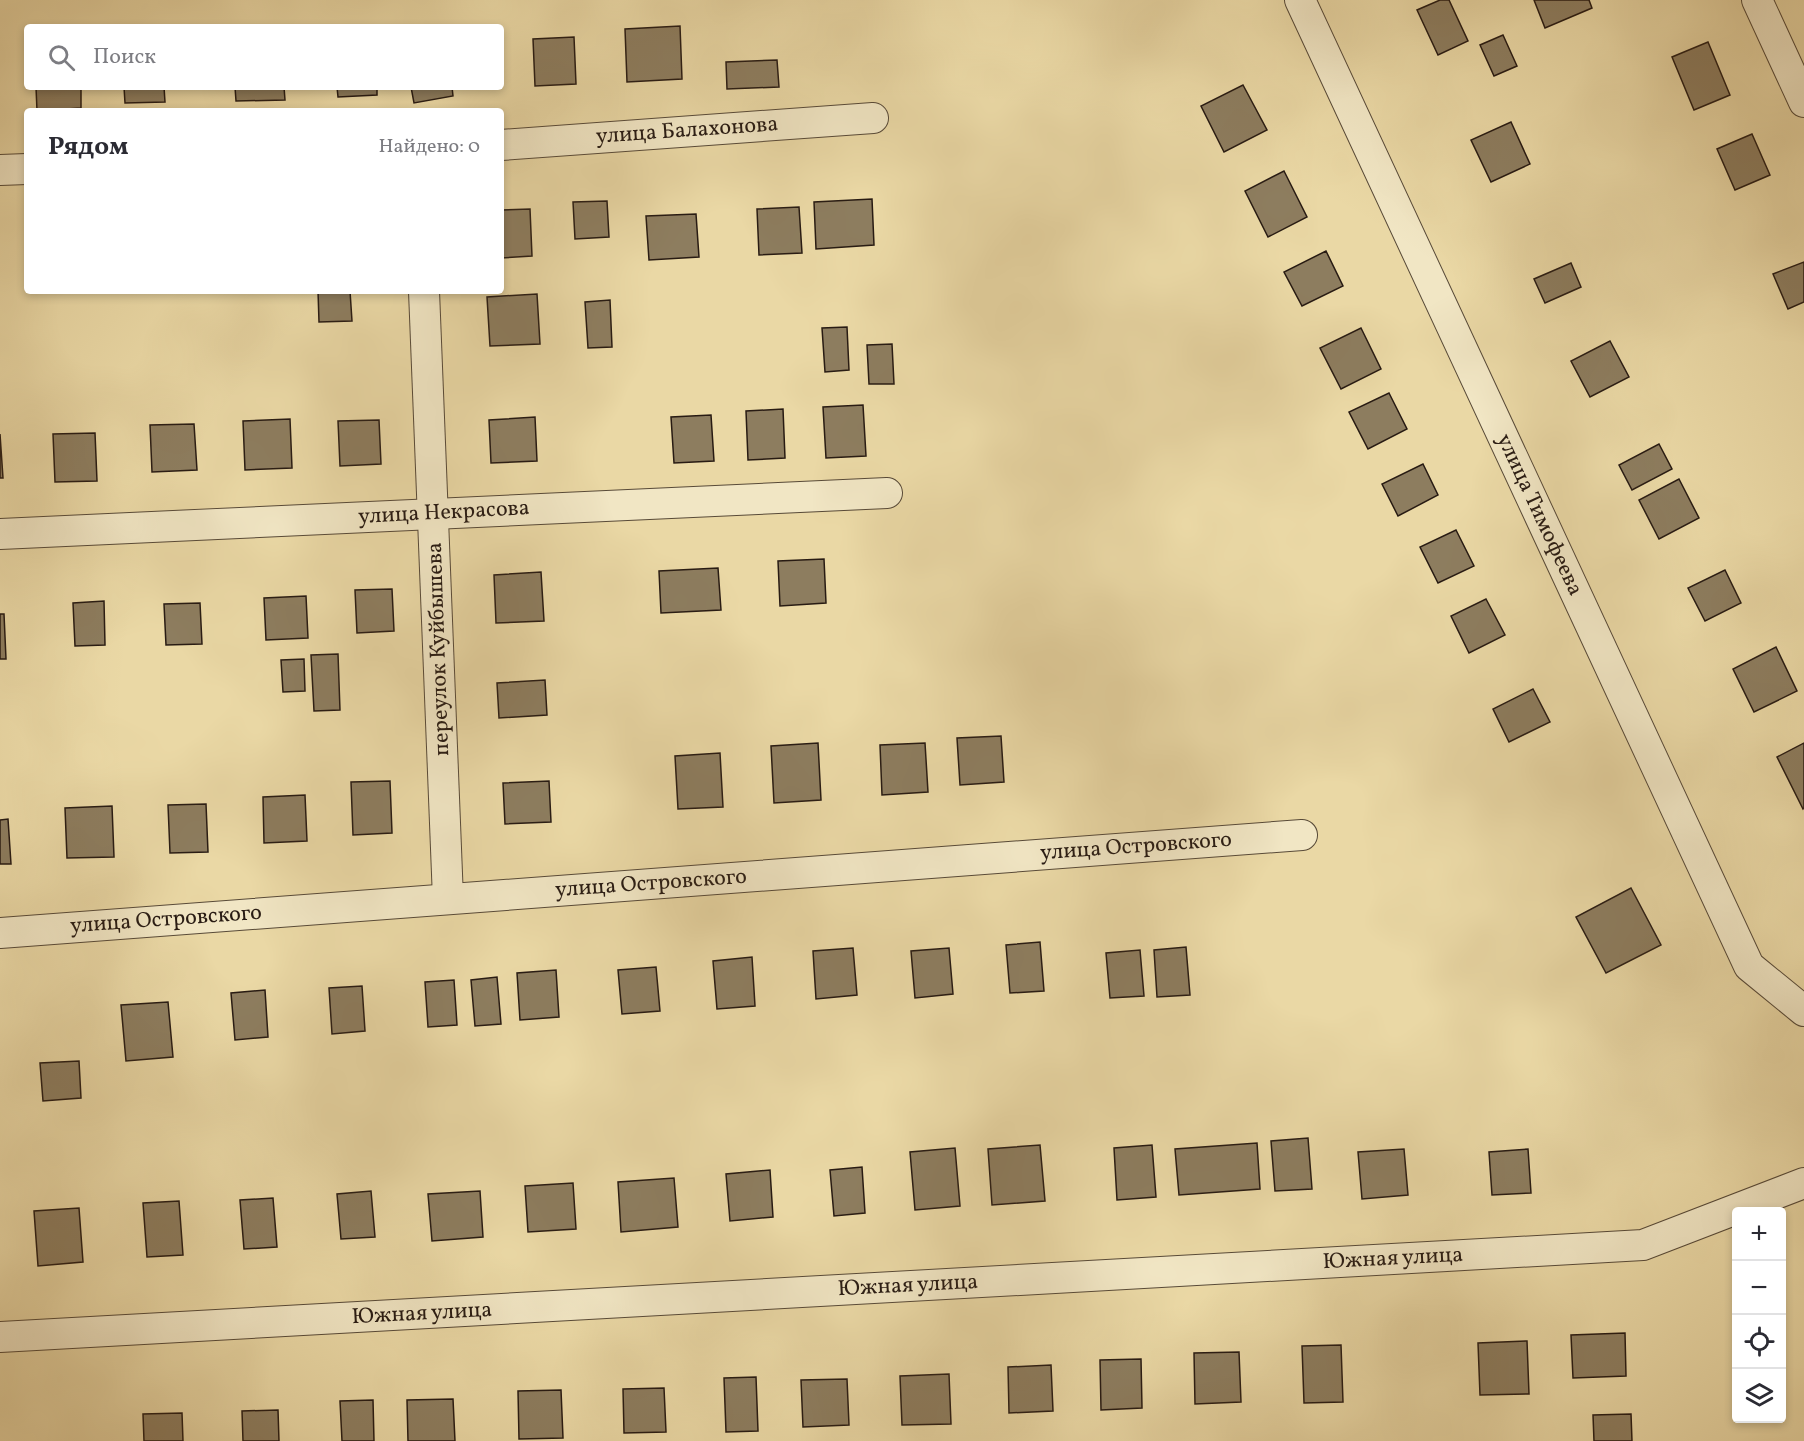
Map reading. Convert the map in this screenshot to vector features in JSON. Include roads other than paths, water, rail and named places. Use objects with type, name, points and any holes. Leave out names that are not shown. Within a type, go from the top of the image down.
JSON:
[{"type":"street","name":"улица Тимофеева","points":[[1300,0],[1749,966],[1804,1011]]},
{"type":"street","points":[[1757,0],[1804,102]]},
{"type":"street","name":"улица Балахонова","points":[[504,145],[873,118]]},
{"type":"street","points":[[0,170],[24,169]]},
{"type":"street","name":"переулок Куйбышева","points":[[424,294],[448,899]]},
{"type":"street","name":"улица Некрасова","points":[[0,534],[887,493]]},
{"type":"street","name":"улица Островского","points":[[0,933],[1302,835]]},
{"type":"street","name":"Южная улица","points":[[0,1338],[1643,1245],[1804,1183]]}]
